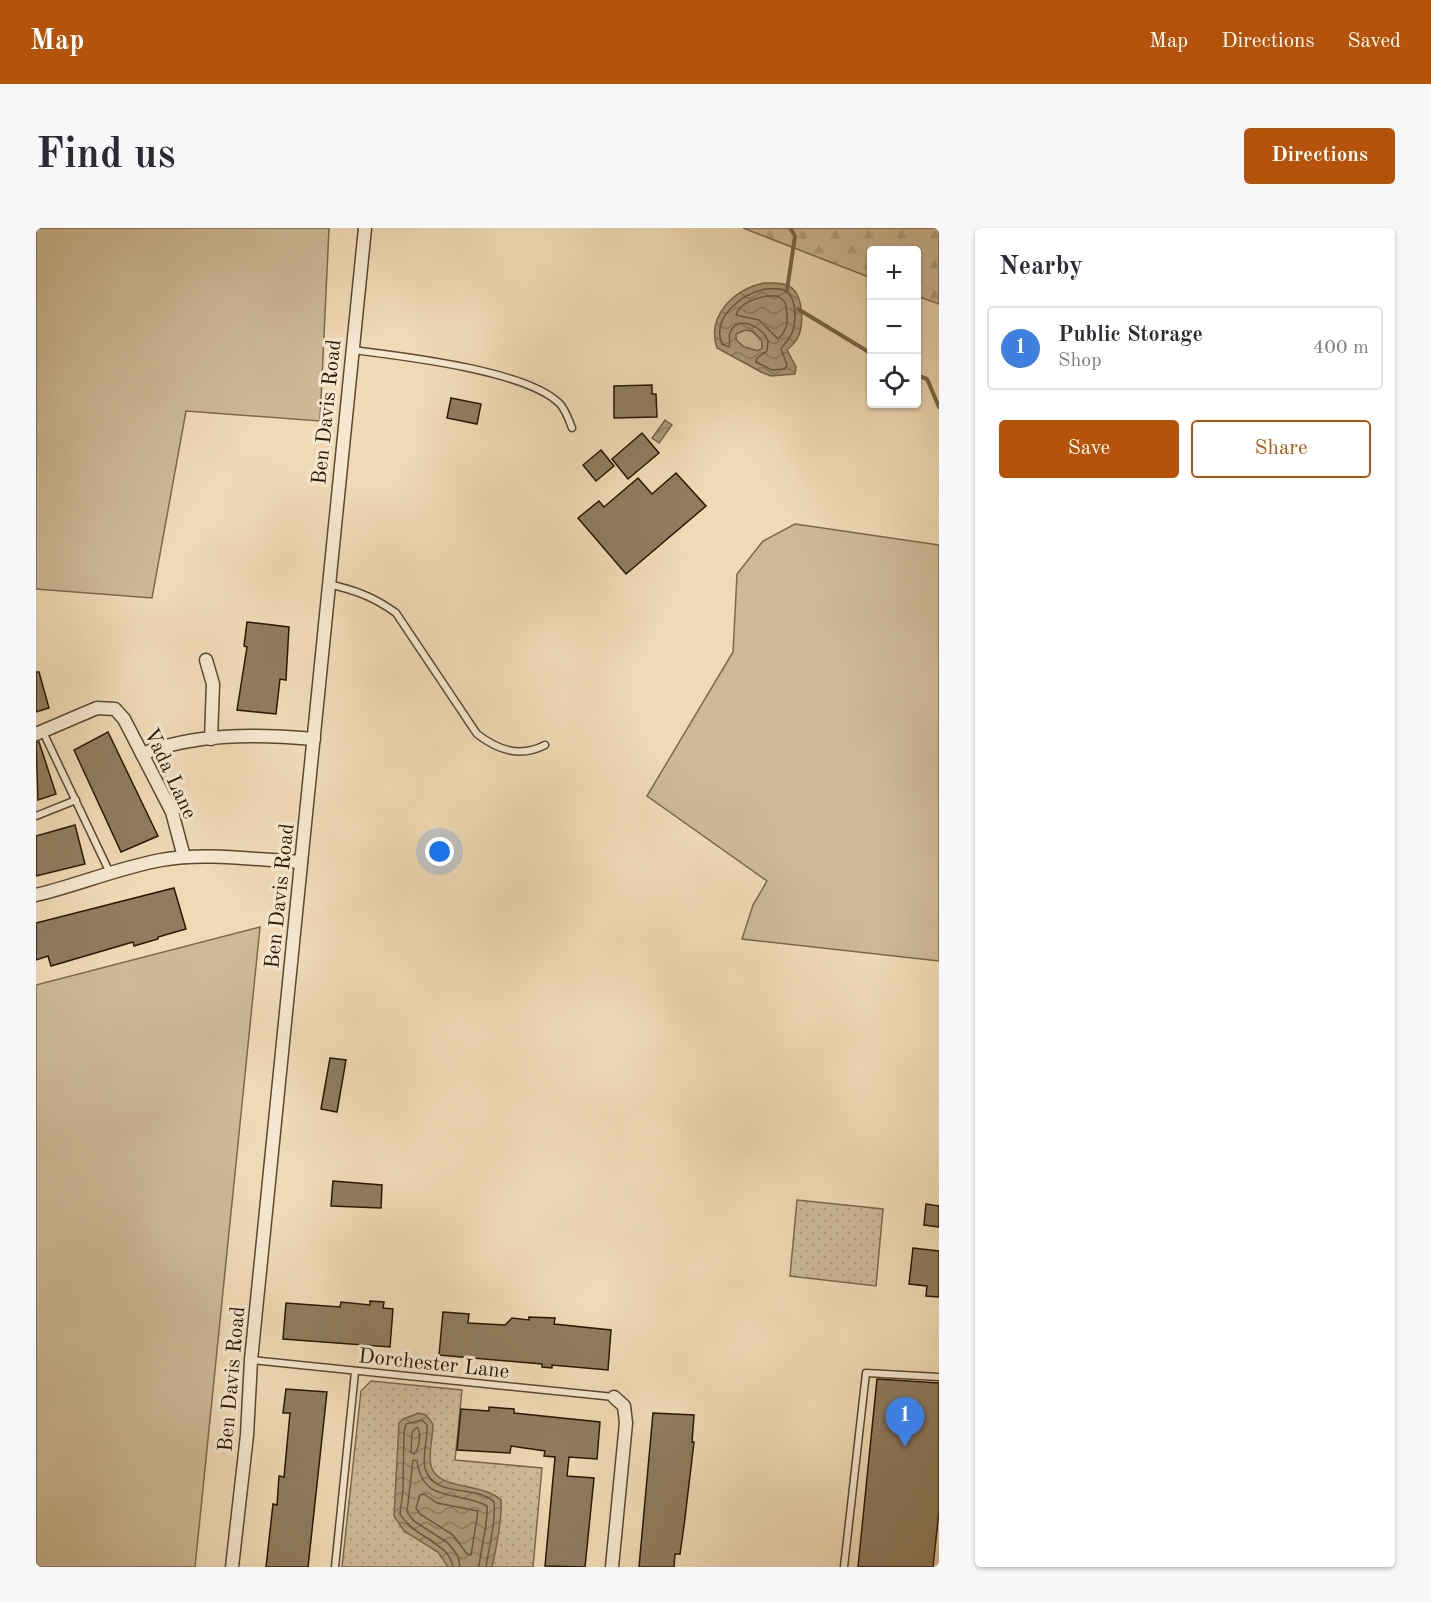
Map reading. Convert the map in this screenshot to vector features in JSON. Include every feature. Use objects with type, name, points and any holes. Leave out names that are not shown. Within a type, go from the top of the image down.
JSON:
[{"type":"street","name":"Ben Davis Road","points":[[232,1567],[247,1435],[251,1360],[364,228]]},
{"type":"street","points":[[206,660],[213,684],[212,739]]},
{"type":"street","name":"Vada Lane","points":[[40,733],[97,708],[115,709],[124,719],[172,812],[184,857]]},
{"type":"street","points":[[142,754],[167,744],[262,734],[314,739]]},
{"type":"street","points":[[36,895],[73,886],[110,873],[184,857],[301,862]]},
{"type":"street","points":[[612,1567],[626,1423],[624,1406],[614,1397]]},
{"type":"lane","points":[[352,350],[473,370],[512,380],[544,392],[561,404],[572,428]]},
{"type":"lane","points":[[328,584],[370,596],[396,614],[477,734],[491,745],[512,752],[531,752],[544,745]]},
{"type":"lane","points":[[40,733],[76,800],[110,873]]},
{"type":"lane","points":[[36,816],[76,800]]},
{"type":"lane","name":"Dorchester Lane","points":[[251,1360],[614,1397]]},
{"type":"lane","points":[[335,1567],[355,1372]]},
{"type":"lane","points":[[844,1567],[866,1372],[939,1377]]},
{"type":"green space","points":[[36,228],[329,228],[320,421],[186,411],[152,598],[36,589]]},
{"type":"green space","points":[[743,228],[939,228],[939,304],[921,297],[921,246],[867,246],[867,276]]},
{"type":"green space","points":[[745,330],[752,331],[762,341],[762,348],[758,351],[744,347],[736,340],[736,334]]},
{"type":"green space","points":[[795,524],[939,545],[939,961],[742,939],[753,905],[767,881],[647,796],[733,652],[737,574],[763,541]]},
{"type":"green space","points":[[260,927],[195,1567],[36,1567],[36,985]]},
{"type":"green space","points":[[797,1200],[883,1209],[876,1286],[790,1276]]},
{"type":"green space","points":[[371,1381],[462,1390],[455,1460],[542,1468],[533,1567],[342,1567],[361,1391]]},
{"type":"water","points":[[779,283],[792,288],[799,298],[802,313],[801,327],[796,340],[787,350],[796,367],[795,374],[771,376],[717,348],[715,336],[719,315],[733,298],[753,286]],"holes":[[[745,330],[753,331],[762,341],[762,348],[758,351],[744,347],[736,340],[736,334]]]},
{"type":"water","points":[[665,420],[672,425],[659,443],[652,438]]},
{"type":"water","points":[[419,1413],[426,1415],[433,1424],[430,1461],[435,1474],[451,1483],[493,1494],[501,1500],[500,1524],[492,1567],[448,1567],[438,1552],[404,1531],[394,1516],[399,1423]]},
{"type":"building","points":[[652,385],[652,394],[656,394],[657,417],[614,418],[614,386]]},
{"type":"building","points":[[451,398],[481,404],[477,424],[447,418]]},
{"type":"building","points":[[642,433],[659,453],[628,479],[612,459]]},
{"type":"building","points":[[601,450],[614,466],[596,481],[583,465]]},
{"type":"building","points":[[676,473],[706,506],[626,574],[578,518],[599,501],[604,507],[638,478],[652,494]]},
{"type":"building","points":[[247,622],[289,627],[286,680],[280,679],[276,714],[237,710],[247,647],[244,646]]},
{"type":"building","points":[[36,672],[39,672],[49,708],[36,712]]},
{"type":"building","points":[[108,732],[158,836],[121,852],[74,750]]},
{"type":"building","points":[[36,742],[39,742],[56,794],[38,800]]},
{"type":"building","points":[[75,825],[85,864],[36,876],[36,836]]},
{"type":"building","points":[[174,888],[186,929],[134,946],[133,942],[51,966],[48,956],[36,960],[36,923]]},
{"type":"building","points":[[330,1058],[346,1060],[337,1112],[321,1109]]},
{"type":"building","points":[[333,1181],[382,1185],[381,1208],[331,1206]]},
{"type":"building","points":[[926,1204],[939,1206],[939,1227],[924,1225]]},
{"type":"building","points":[[913,1248],[939,1251],[939,1297],[926,1296],[927,1286],[909,1284]]},
{"type":"building","points":[[370,1301],[384,1302],[383,1308],[393,1309],[390,1347],[283,1339],[286,1303],[340,1307],[341,1302],[370,1305]]},
{"type":"building","points":[[443,1312],[469,1314],[468,1323],[505,1325],[512,1318],[529,1320],[529,1317],[555,1318],[554,1324],[611,1330],[608,1370],[552,1365],[552,1368],[542,1367],[542,1364],[439,1355]]},
{"type":"building","points":[[877,1379],[939,1383],[939,1511],[933,1567],[858,1567]]},
{"type":"building","points":[[286,1389],[327,1392],[308,1567],[266,1567],[273,1504],[277,1505],[279,1476],[284,1477],[290,1413],[283,1413]]},
{"type":"building","points":[[489,1407],[514,1409],[514,1413],[600,1422],[597,1459],[569,1457],[567,1476],[594,1478],[585,1567],[545,1566],[555,1457],[544,1456],[545,1451],[511,1446],[510,1453],[457,1450],[461,1409],[489,1411]]},
{"type":"building","points":[[653,1413],[694,1415],[692,1442],[694,1442],[684,1526],[680,1554],[675,1554],[674,1567],[639,1567]]},
{"type":"waterway","points":[[787,290],[795,236],[790,228]]},
{"type":"waterway","points":[[798,309],[867,351]]},
{"type":"waterway","points":[[921,377],[927,379],[939,407]]},
{"type":"place","name":"Public Storage","points":[[905,1447]]}]
